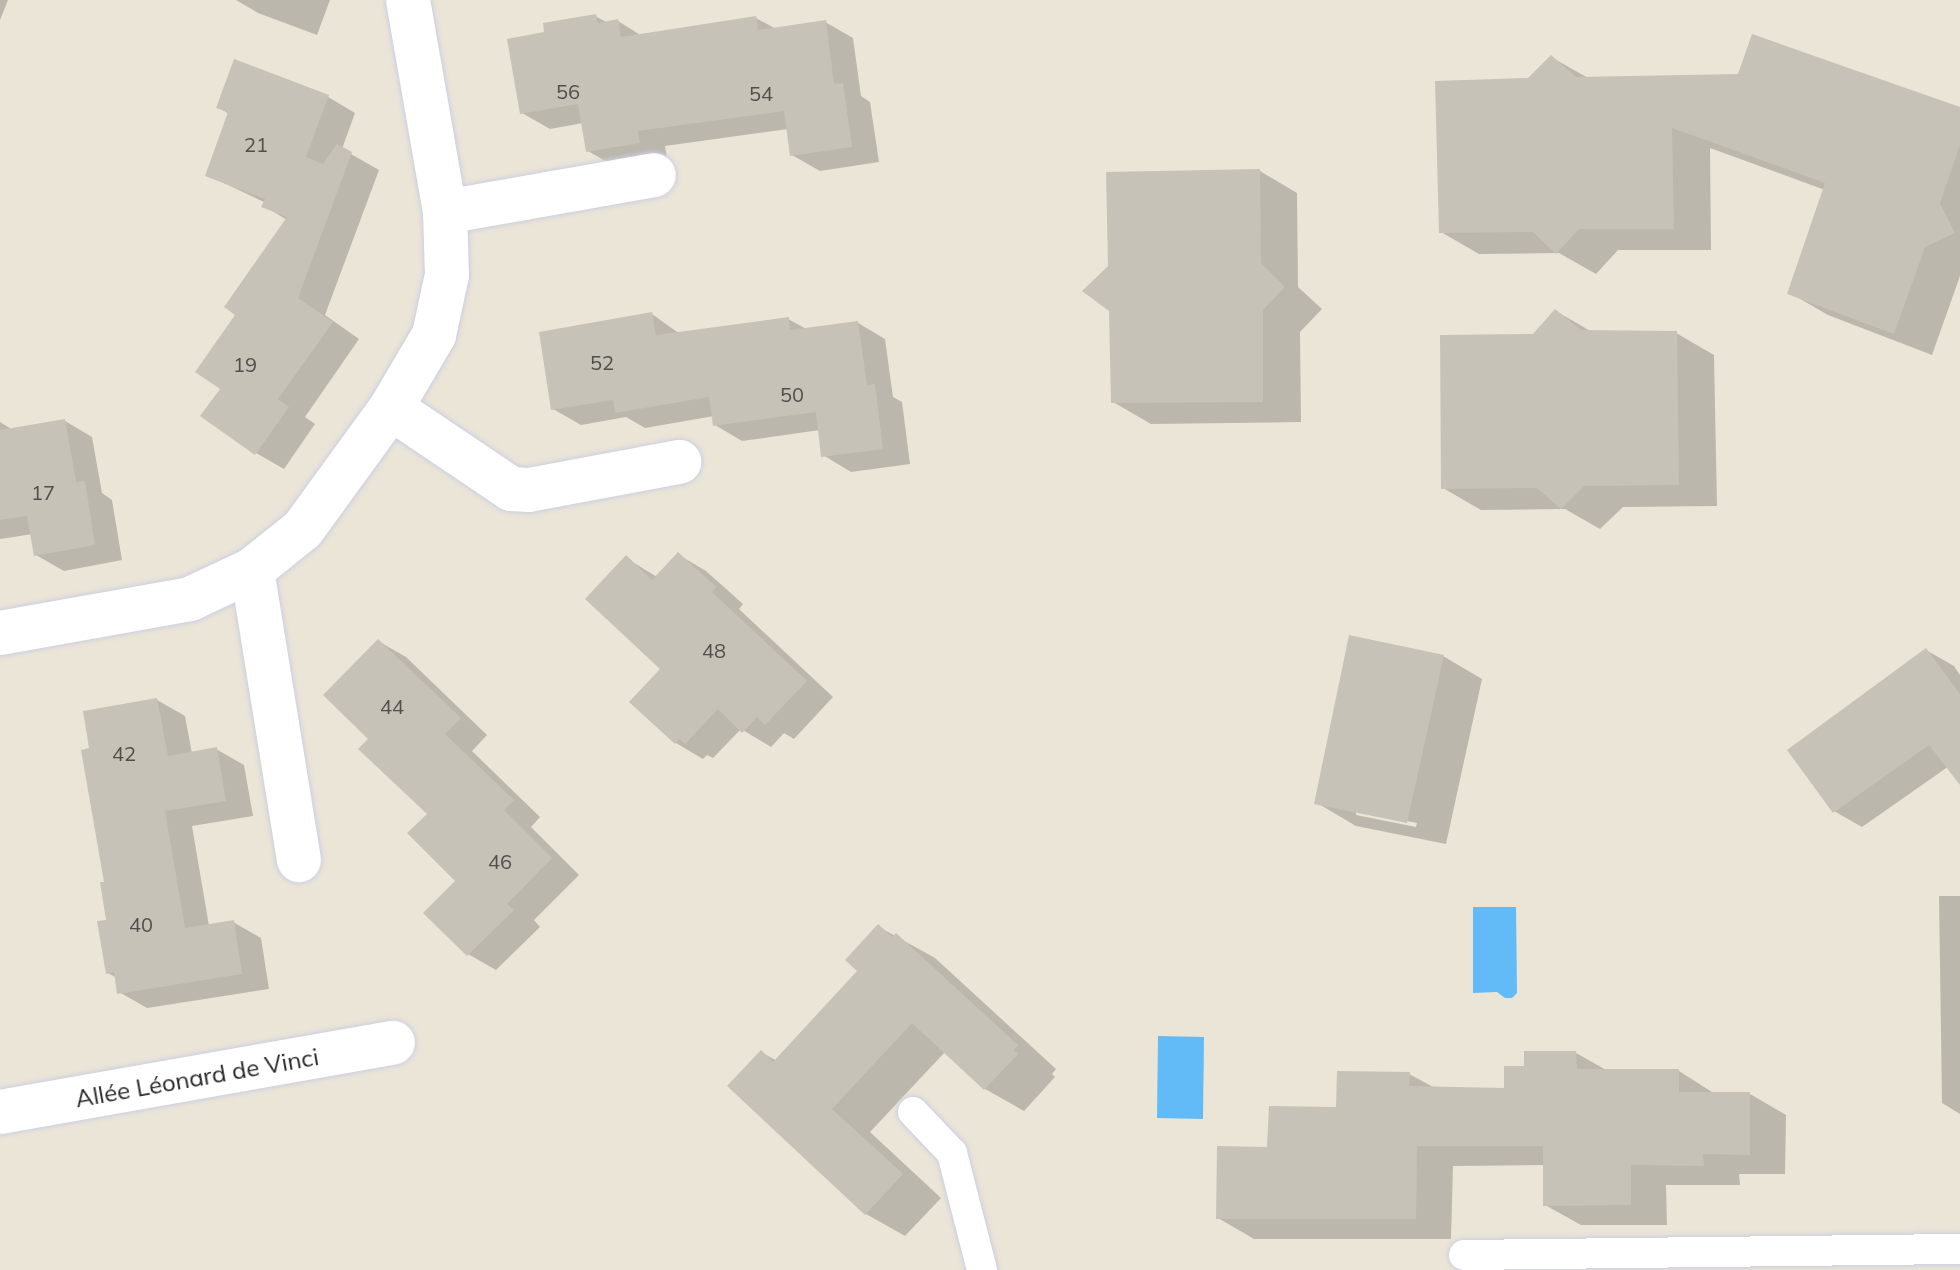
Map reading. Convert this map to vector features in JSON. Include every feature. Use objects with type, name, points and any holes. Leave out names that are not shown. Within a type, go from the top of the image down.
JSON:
[{"type":"street","points":[[0,633],[190,599],[252,570],[303,529],[418,367],[441,309],[447,275],[445,212],[408,0]]},
{"type":"street","points":[[445,212],[654,175]]},
{"type":"street","points":[[391,408],[511,489],[529,490],[679,462]]},
{"type":"street","points":[[252,570],[299,860]]},
{"type":"street","name":"Allée Léonard de Vinci","points":[[0,1112],[393,1043]]},
{"type":"lane","points":[[913,1112],[952,1153],[982,1270]]},
{"type":"lane","points":[[1464,1255],[1960,1249]]},
{"type":"water","points":[[1473,907],[1516,907],[1517,993],[1512,998],[1505,998],[1497,992],[1473,993]]},
{"type":"water","points":[[1158,1036],[1204,1037],[1203,1119],[1157,1118]]},
{"type":"building","points":[[596,14],[598,23],[618,19],[621,37],[756,16],[758,30],[826,20],[834,84],[843,83],[852,147],[790,156],[784,111],[638,131],[640,143],[586,152],[578,104],[520,114],[507,39],[544,32],[543,23]]},
{"type":"building","points":[[1752,34],[1960,107],[1960,145],[1940,203],[1955,233],[1925,247],[1894,334],[1787,294],[1825,183],[1672,128],[1674,229],[1579,229],[1556,254],[1533,232],[1439,233],[1435,81],[1528,78],[1551,55],[1576,77],[1738,74]]},
{"type":"building","points":[[234,59],[329,95],[306,157],[323,164],[337,144],[352,152],[298,298],[333,322],[278,399],[289,407],[255,455],[200,416],[220,389],[195,372],[235,315],[224,307],[287,217],[261,207],[265,199],[205,176],[228,112],[216,108]]},
{"type":"building","points":[[1260,169],[1261,263],[1285,287],[1263,310],[1263,402],[1111,403],[1109,311],[1082,291],[1108,266],[1106,172]]},
{"type":"building","points":[[1555,309],[1581,330],[1677,331],[1679,485],[1584,486],[1561,509],[1537,488],[1441,489],[1440,335],[1533,334]]},
{"type":"building","points":[[652,312],[656,335],[789,317],[790,330],[858,321],[867,385],[875,384],[883,449],[821,457],[816,412],[713,426],[709,397],[615,413],[613,400],[551,410],[539,332]]},
{"type":"building","points":[[65,419],[76,482],[85,481],[95,545],[34,556],[27,516],[0,520],[0,430]]},
{"type":"building","points":[[678,552],[716,587],[712,592],[807,681],[765,725],[757,717],[742,733],[718,709],[685,744],[679,739],[675,744],[629,702],[660,669],[585,599],[626,555],[652,580]]},
{"type":"building","points":[[1349,635],[1444,655],[1407,823],[1314,804]]},
{"type":"building","points":[[378,639],[461,718],[445,734],[514,800],[504,810],[552,858],[507,904],[514,910],[467,956],[423,913],[455,881],[407,833],[427,814],[358,749],[368,739],[323,695]]},
{"type":"building","points":[[1926,648],[1960,694],[1960,785],[1929,745],[1833,813],[1787,750]]},
{"type":"building","points":[[157,698],[168,756],[217,747],[226,801],[165,811],[185,928],[234,920],[242,974],[117,994],[114,972],[106,974],[97,921],[106,920],[100,882],[104,882],[81,750],[89,748],[83,711]]},
{"type":"building","points":[[878,924],[892,937],[896,933],[1018,1045],[1014,1050],[1018,1054],[984,1090],[912,1023],[832,1109],[903,1174],[865,1215],[727,1086],[761,1050],[773,1062],[857,971],[845,960]]},
{"type":"building","points":[[1524,1051],[1576,1051],[1577,1069],[1679,1069],[1679,1092],[1750,1092],[1750,1155],[1703,1154],[1704,1166],[1631,1165],[1631,1205],[1543,1206],[1543,1146],[1417,1146],[1416,1219],[1216,1219],[1217,1146],[1267,1147],[1269,1106],[1336,1107],[1337,1071],[1410,1072],[1409,1086],[1504,1088],[1504,1066],[1524,1066]]}]
